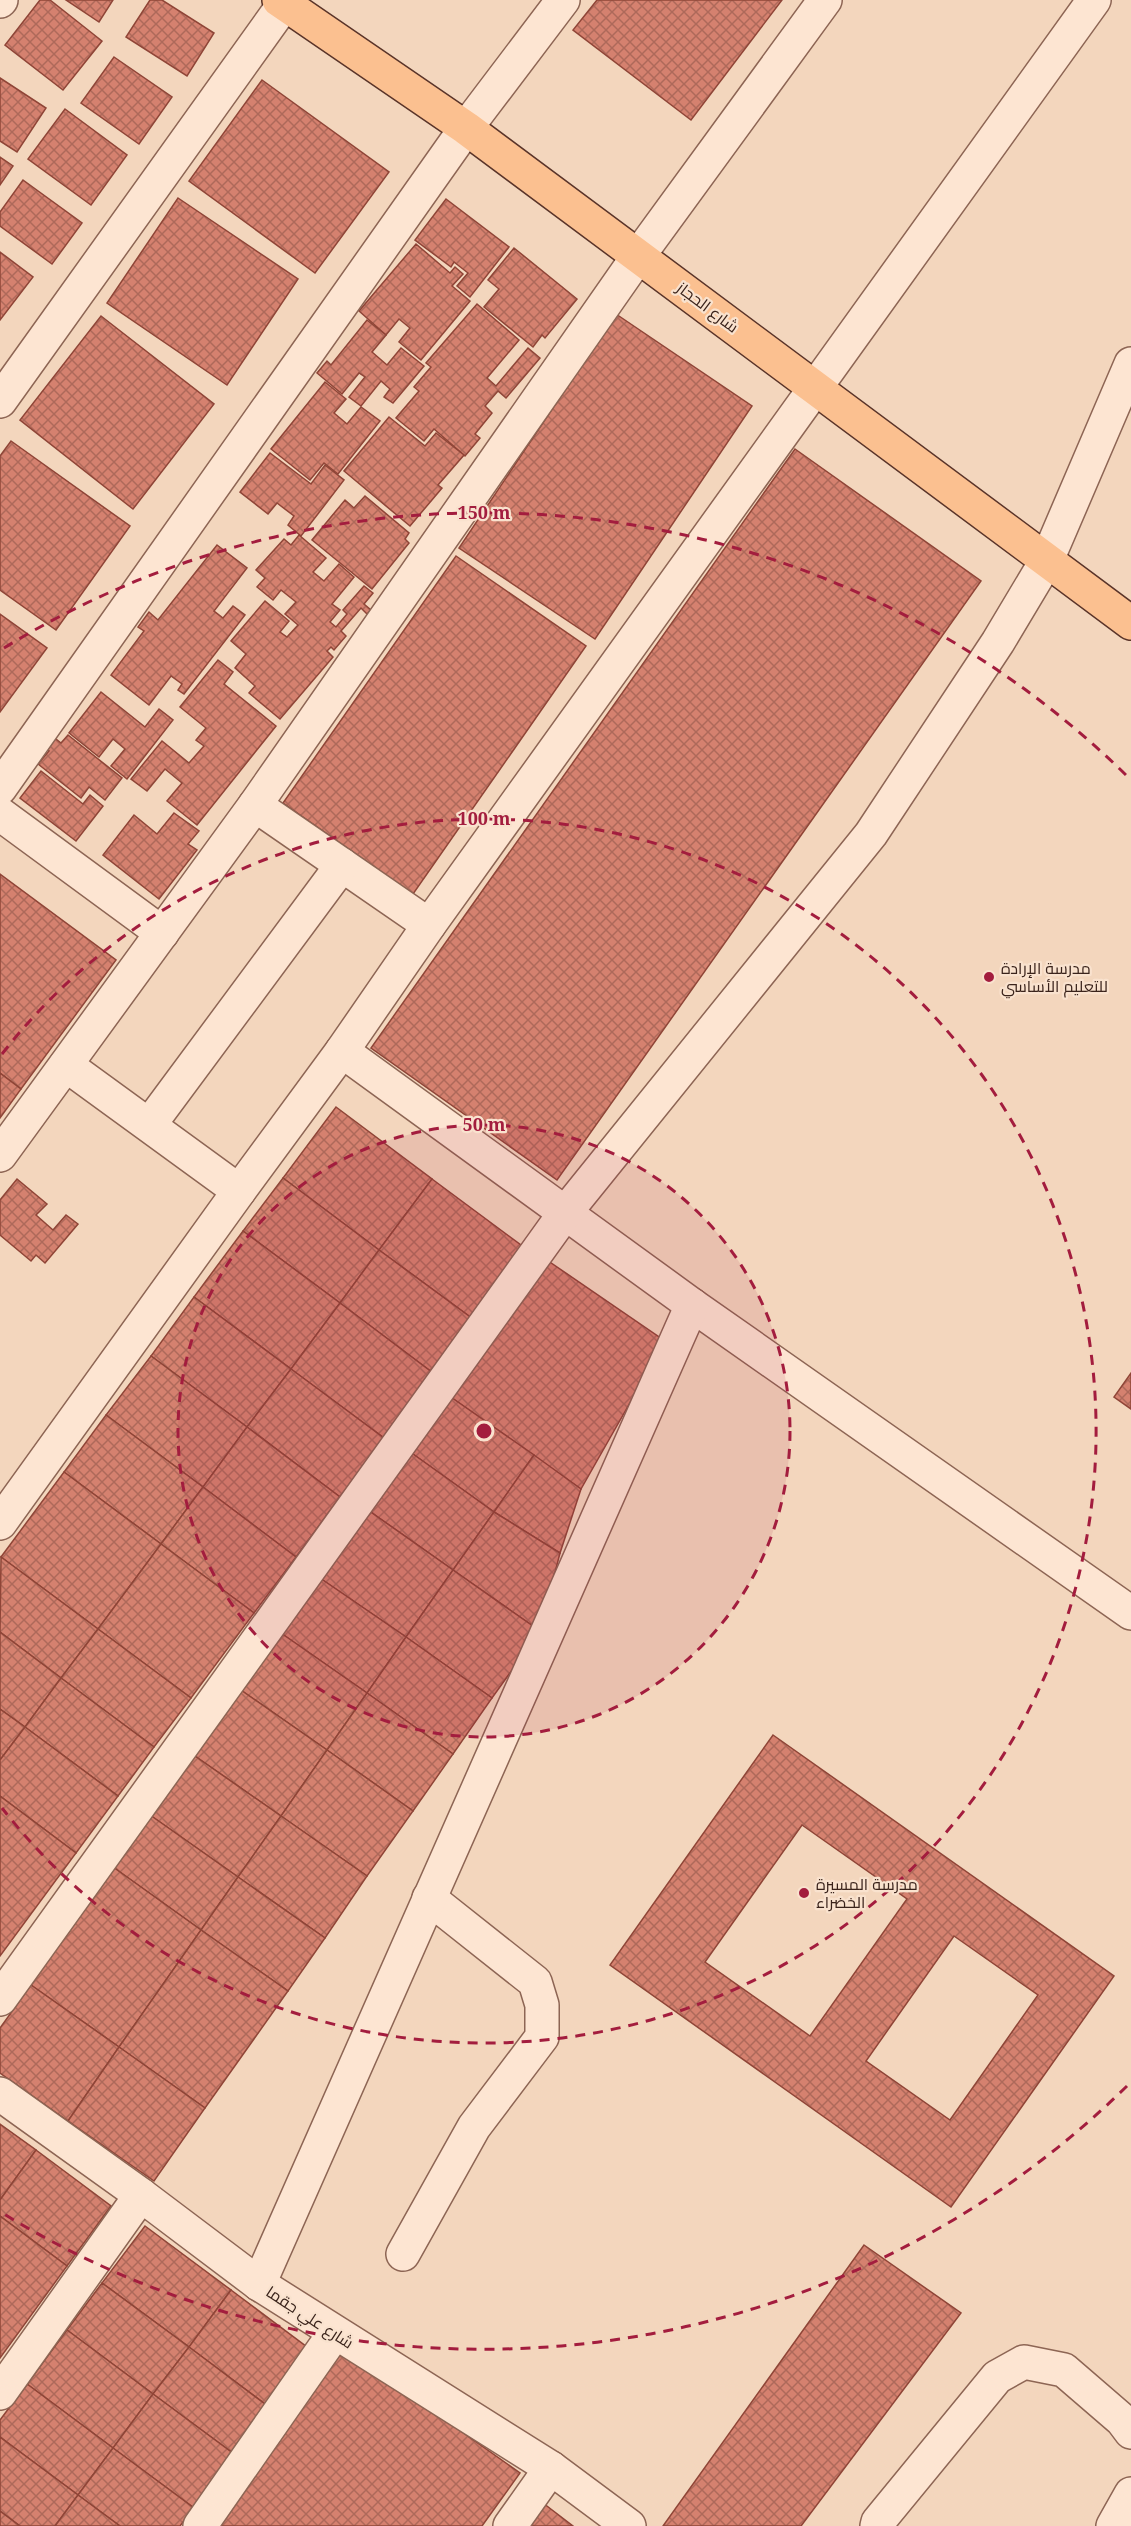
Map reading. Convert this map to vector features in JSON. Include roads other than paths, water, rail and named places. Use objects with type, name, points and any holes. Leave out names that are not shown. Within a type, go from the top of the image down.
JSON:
[{"type":"main road","name":"شارع الحجاز","points":[[283,1],[466,128],[1131,623]]},
{"type":"street","points":[[0,788],[466,128],[563,0]]},
{"type":"street","points":[[0,1155],[255,805],[639,255],[825,0]]},
{"type":"street","points":[[0,1523],[238,1191],[342,1051],[429,925],[814,386],[1094,0]]},
{"type":"street","points":[[0,401],[283,1]]},
{"type":"street","points":[[0,1999],[565,1213],[871,834],[998,642],[1047,560],[1120,428],[1131,364]]},
{"type":"street","points":[[255,805],[429,925]]},
{"type":"street","points":[[0,814],[162,933]]},
{"type":"street","points":[[150,1124],[342,865]]},
{"type":"street","points":[[342,1051],[692,1305],[1131,1613]]},
{"type":"street","points":[[66,1065],[150,1124],[238,1191]]},
{"type":"street","points":[[259,2284],[692,1305]]},
{"type":"street","points":[[404,2254],[474,2127],[542,2037],[542,2005],[535,1982],[429,1898]]},
{"type":"street","name":"شارع علي جقما","points":[[0,2094],[141,2195],[259,2284],[334,2334],[551,2468],[629,2526]]},
{"type":"street","points":[[0,2393],[141,2195]]},
{"type":"street","points":[[201,2526],[334,2334]]},
{"type":"street","points":[[877,2526],[998,2377],[1024,2362],[1064,2370],[1122,2420],[1131,2432]]},
{"type":"street","points":[[510,2526],[551,2468]]},
{"type":"street","points":[[1113,2526],[1131,2494]]},
{"type":"place","name":"مدرسة الإرادة للتعليم الأساسي","points":[[989,977]]},
{"type":"place","name":"مدرسة المسيرة الخضراء","points":[[804,1893]]}]
